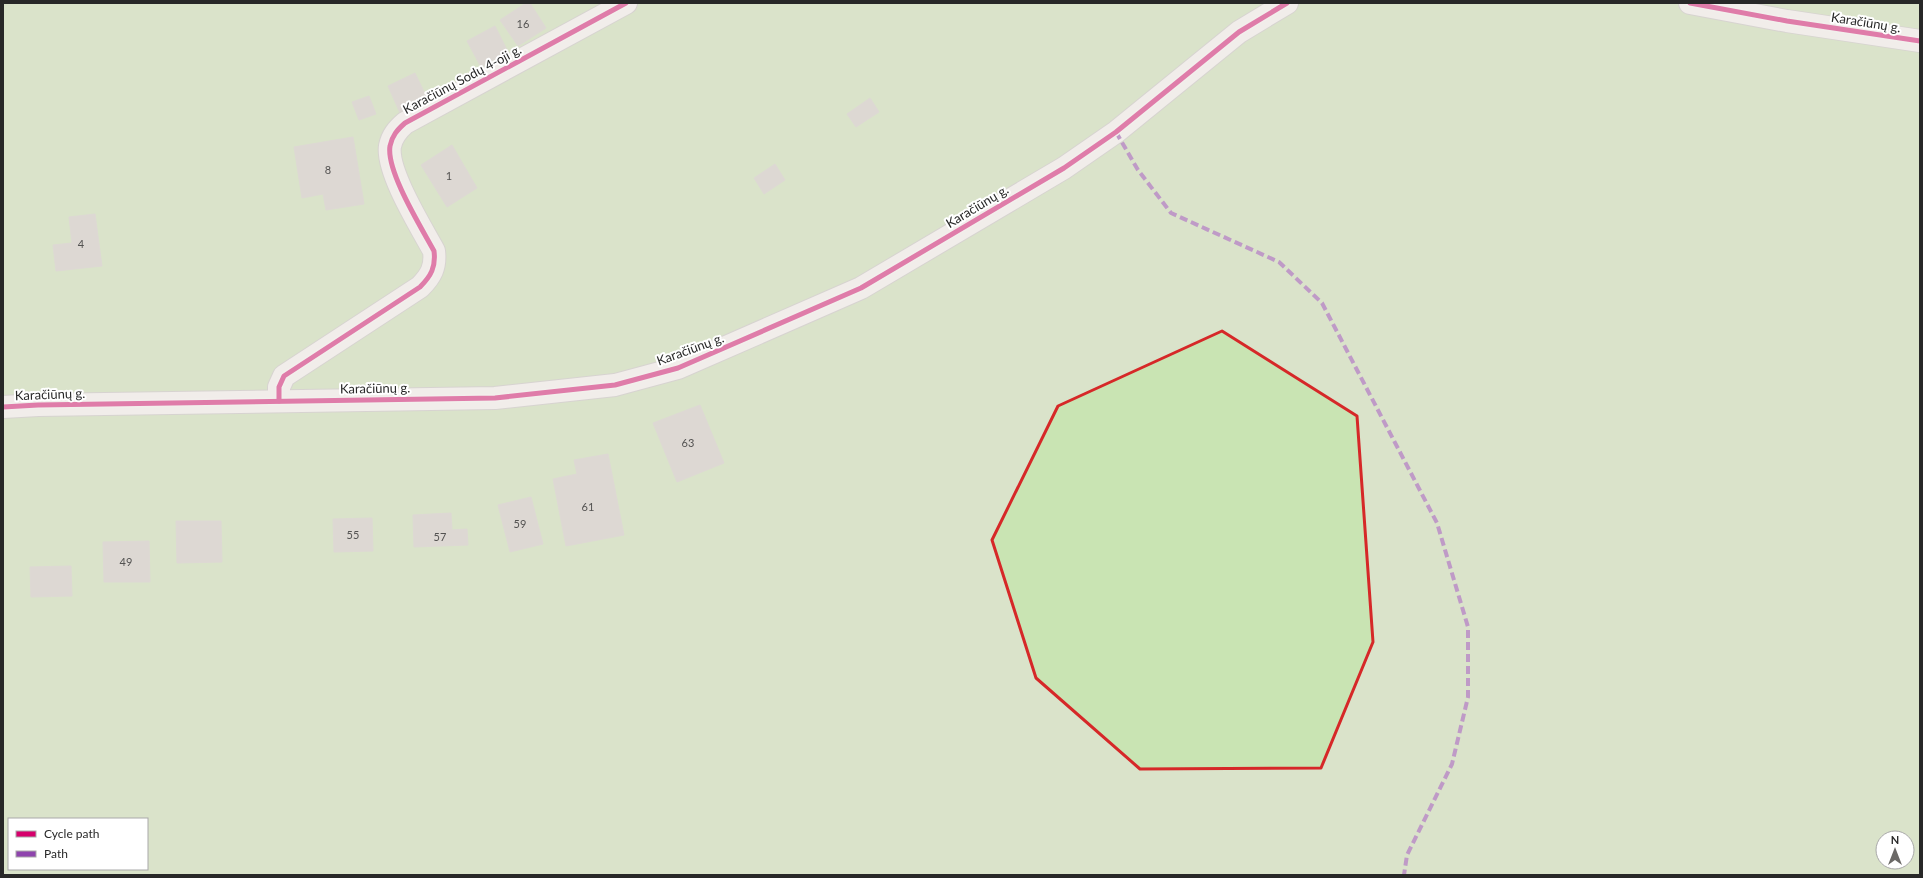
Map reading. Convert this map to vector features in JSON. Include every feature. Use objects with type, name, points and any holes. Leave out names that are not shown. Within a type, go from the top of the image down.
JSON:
[{"type":"street","name":"Karačiūnų Sodų 4-oji g.","points":[[279,401],[279,387],[284,376],[420,287],[429,278],[435,263],[434,251],[395,176],[390,160],[391,142],[397,130],[404,123],[626,3]]},
{"type":"street","name":"Karačiūnų g.","points":[[3,407],[38,405],[510,396],[615,385],[678,368],[861,288],[1064,168],[1116,132],[1239,32],[1287,3]]},
{"type":"street","name":"Karačiūnų g.","points":[[1690,3],[1787,21],[1920,41]]},
{"type":"highlighted area","points":[[1222,331],[1357,416],[1373,642],[1321,768],[1140,769],[1036,678],[992,540],[1058,406]]},
{"type":"green space","points":[[3,3],[1920,3],[1920,875],[3,875]]},
{"type":"building","points":[[526,3],[530,3],[546,28],[518,46],[500,20]]},
{"type":"building","points":[[495,26],[508,52],[481,67],[467,41]]},
{"type":"building","points":[[415,73],[428,100],[400,113],[388,86]]},
{"type":"building","points":[[369,96],[376,114],[359,120],[352,102]]},
{"type":"building","points":[[870,98],[879,112],[856,127],[847,114]]},
{"type":"building","points":[[353,137],[364,204],[326,210],[323,194],[302,198],[294,147]]},
{"type":"building","points":[[452,145],[477,188],[447,207],[421,165]]},
{"type":"building","points":[[775,164],[785,180],[764,194],[754,178]]},
{"type":"building","points":[[95,214],[102,266],[56,271],[53,245],[72,243],[69,217]]},
{"type":"building","points":[[700,405],[724,463],[677,482],[653,423]]},
{"type":"building","points":[[608,454],[624,535],[566,546],[553,479],[577,474],[574,460]]},
{"type":"building","points":[[531,497],[543,544],[510,552],[498,505]]},
{"type":"building","points":[[451,513],[452,530],[467,529],[468,545],[414,547],[413,515]]},
{"type":"building","points":[[372,518],[373,551],[334,552],[333,519]]},
{"type":"building","points":[[176,521],[221,521],[222,562],[177,563]]},
{"type":"building","points":[[149,541],[150,582],[104,582],[103,542]]},
{"type":"building","points":[[71,566],[72,596],[31,597],[30,567]]},
{"type":"marked path","points":[[1116,132],[1138,170],[1171,213],[1279,262],[1322,303],[1437,523],[1468,627],[1468,697],[1452,764],[1407,855],[1404,875]]},
{"type":"cycle path","points":[[279,401],[279,387],[284,376],[420,287],[432,271],[434,251],[413,214],[393,170],[390,157],[390,146],[397,131],[405,123],[626,3]]},
{"type":"cycle path","points":[[3,407],[38,405],[495,398],[615,385],[678,368],[861,288],[1064,168],[1116,132],[1239,32],[1287,3]]},
{"type":"cycle path","points":[[1690,3],[1787,21],[1920,41]]}]
